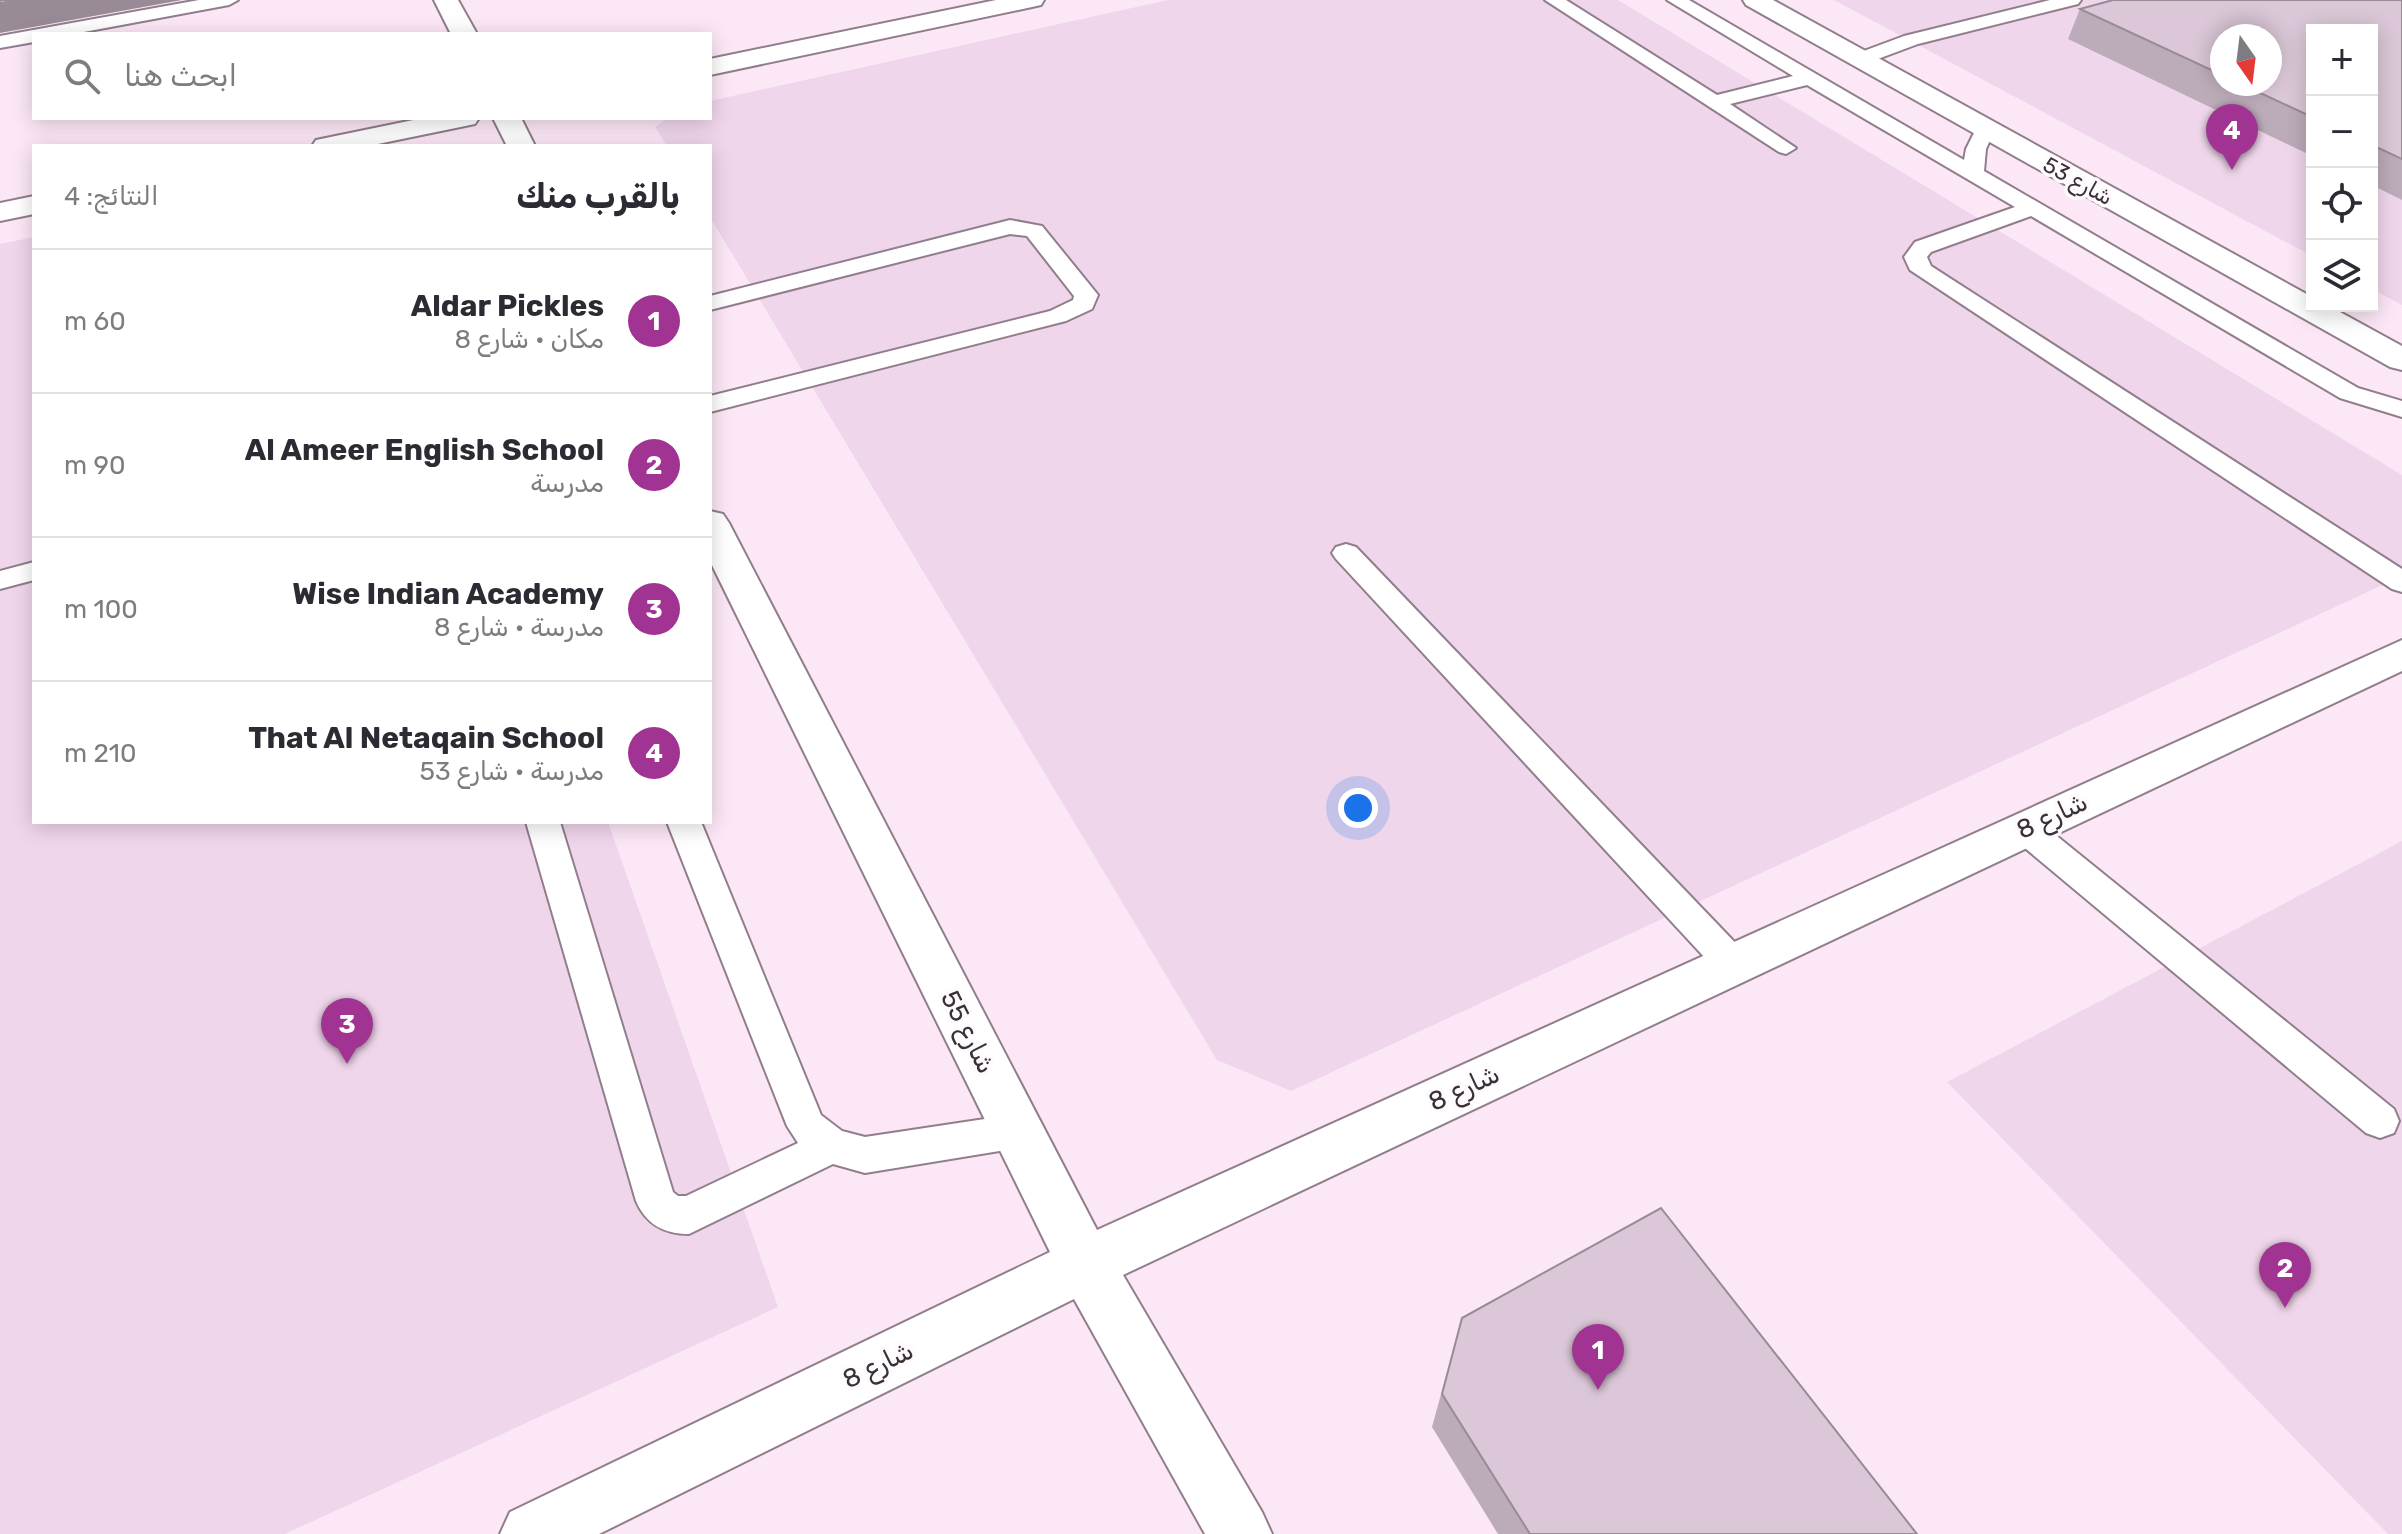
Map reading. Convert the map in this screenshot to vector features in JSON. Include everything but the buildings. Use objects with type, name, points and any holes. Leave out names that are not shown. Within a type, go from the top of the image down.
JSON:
[{"type":"street","points":[[446,0],[463,32]]},
{"type":"street","points":[[712,67],[1032,0]]},
{"type":"street","name":"شارع 53","points":[[1755,0],[2402,360]]},
{"type":"street","points":[[336,144],[455,120]]},
{"type":"street","points":[[508,120],[520,144]]},
{"type":"street","points":[[0,212],[32,205]]},
{"type":"street","name":"شارع 55","points":[[712,527],[1085,1264],[1240,1534]]},
{"type":"street","name":"شارع 8","points":[[532,1534],[1085,1264],[2402,654]]},
{"type":"lane","points":[[54,32],[229,0]]},
{"type":"lane","points":[[1554,0],[1786,148]]},
{"type":"lane","points":[[1676,0],[2349,393],[2402,409]]},
{"type":"lane","points":[[1860,59],[1911,40],[2072,0]]},
{"type":"lane","points":[[0,42],[32,36]]},
{"type":"lane","points":[[1714,102],[1810,78]]},
{"type":"lane","points":[[1973,172],[1976,149],[1985,129]]},
{"type":"lane","points":[[2034,208],[1923,247],[1915,257],[1921,270],[2402,582]]},
{"type":"lane","points":[[712,302],[1010,227],[1034,231],[1086,295],[1084,304],[1058,316],[712,403]]},
{"type":"lane","points":[[1346,553],[1732,963]]},
{"type":"lane","points":[[0,580],[32,572]]},
{"type":"lane","points":[[544,824],[656,1201],[663,1210],[675,1216],[689,1215],[831,1146]]},
{"type":"lane","points":[[685,824],[806,1126],[831,1146],[865,1155],[1018,1131]]},
{"type":"lane","points":[[2025,829],[2380,1121]]},
{"type":"shaded area","points":[[1168,0],[1618,0],[2402,475],[2402,576],[1291,1091],[1217,1060],[712,220],[712,144],[666,144],[655,127],[664,120],[712,120],[712,101]]},
{"type":"shaded area","points":[[1834,0],[2402,0],[2402,305],[2378,292],[2378,24],[2306,24],[2306,253]]},
{"type":"shaded area","points":[[32,237],[32,824],[609,824],[778,1307],[285,1534],[0,1534],[0,244]]},
{"type":"shaded area","points":[[2402,841],[2402,1534],[2388,1534],[1947,1082]]},
{"type":"place","name":"That Al Netaqain School","points":[[2232,170]]},
{"type":"place","name":"Wise Indian Academy","points":[[347,1064]]},
{"type":"place","name":"Al Ameer English School","points":[[2285,1308]]},
{"type":"place","name":"Aldar Pickles","points":[[1598,1390]]}]
